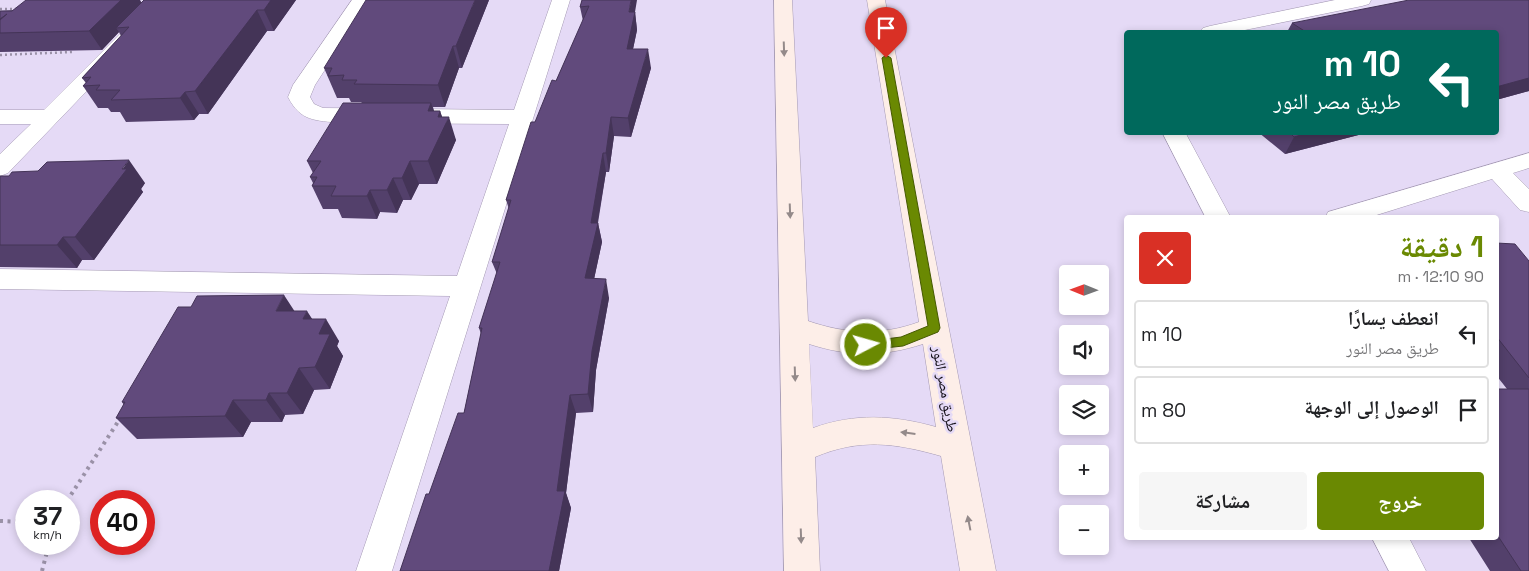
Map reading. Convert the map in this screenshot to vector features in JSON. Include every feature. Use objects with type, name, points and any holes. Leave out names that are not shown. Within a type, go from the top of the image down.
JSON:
[{"type":"street","points":[[0,168],[166,0]]},
{"type":"street","points":[[361,0],[304,84],[300,97],[304,108],[320,114],[340,116],[523,117]]},
{"type":"street","points":[[374,571],[561,0]]},
{"type":"street","points":[[783,0],[802,571]]},
{"type":"street","name":"طريق مصر النور","points":[[876,0],[978,571]]},
{"type":"street","points":[[1220,30],[1362,0]]},
{"type":"street","points":[[0,117],[50,117]]},
{"type":"street","points":[[1175,135],[1216,215]]},
{"type":"street","points":[[1347,215],[1529,160]]},
{"type":"street","points":[[1497,170],[1529,204]]},
{"type":"street","points":[[0,278],[468,286]]},
{"type":"street","points":[[794,328],[828,341],[866,345],[903,341],[934,328]]},
{"type":"street","points":[[798,449],[835,434],[874,430],[915,433],[955,446]]},
{"type":"street","points":[[1391,540],[1408,571]]},
{"type":"path","points":[[0,9],[19,9]]},
{"type":"path","points":[[0,55],[11,53],[115,52]]},
{"type":"path","points":[[74,490],[124,412]]},
{"type":"path","points":[[0,521],[15,522]]},
{"type":"path","points":[[42,571],[46,555]]},
{"type":"building","points":[[26,0],[121,0],[89,31],[0,33],[0,20],[7,14],[0,19],[0,11],[12,11]]},
{"type":"building","points":[[144,0],[271,0],[264,10],[257,10],[195,91],[185,92],[180,98],[111,100],[120,90],[96,90],[100,85],[83,86],[91,77],[82,78],[129,27],[116,28]]},
{"type":"building","points":[[366,0],[475,0],[456,46],[453,46],[438,85],[354,84],[357,80],[342,80],[344,75],[328,76],[332,68],[324,68]]},
{"type":"building","points":[[582,0],[631,0],[629,12],[635,12],[627,49],[648,49],[628,118],[611,117],[606,153],[603,153],[591,223],[598,223],[585,278],[606,279],[592,351],[588,394],[570,395],[557,491],[565,491],[549,571],[400,571],[426,494],[429,494],[458,413],[464,413],[482,328],[479,328],[500,262],[492,262],[511,200],[506,200],[531,122],[535,122],[552,80],[556,81],[589,6],[580,7]]},
{"type":"building","points":[[1409,0],[1529,0],[1529,78],[1499,86],[1499,30],[1303,30],[1292,23]]},
{"type":"building","points":[[343,103],[431,103],[428,111],[440,111],[438,117],[449,117],[428,161],[410,161],[402,178],[393,178],[387,190],[370,190],[367,196],[331,196],[336,186],[312,186],[317,177],[310,177],[321,161],[307,161]]},
{"type":"building","points":[[129,160],[122,169],[127,169],[75,237],[63,237],[57,245],[0,245],[0,176],[9,176],[12,172],[38,171],[47,162]]},
{"type":"building","points":[[1499,243],[1515,244],[1529,261],[1529,378],[1499,340]]},
{"type":"building","points":[[284,295],[276,311],[307,311],[303,319],[326,319],[319,334],[330,334],[315,367],[299,368],[287,393],[269,393],[266,400],[233,400],[225,416],[116,418],[125,402],[122,402],[178,307],[191,307],[197,296]]},
{"type":"building","points":[[1499,389],[1529,389],[1529,571],[1521,571],[1499,538]]},
{"type":"route","points":[[866,345],[903,341],[934,328],[886,58]]}]
